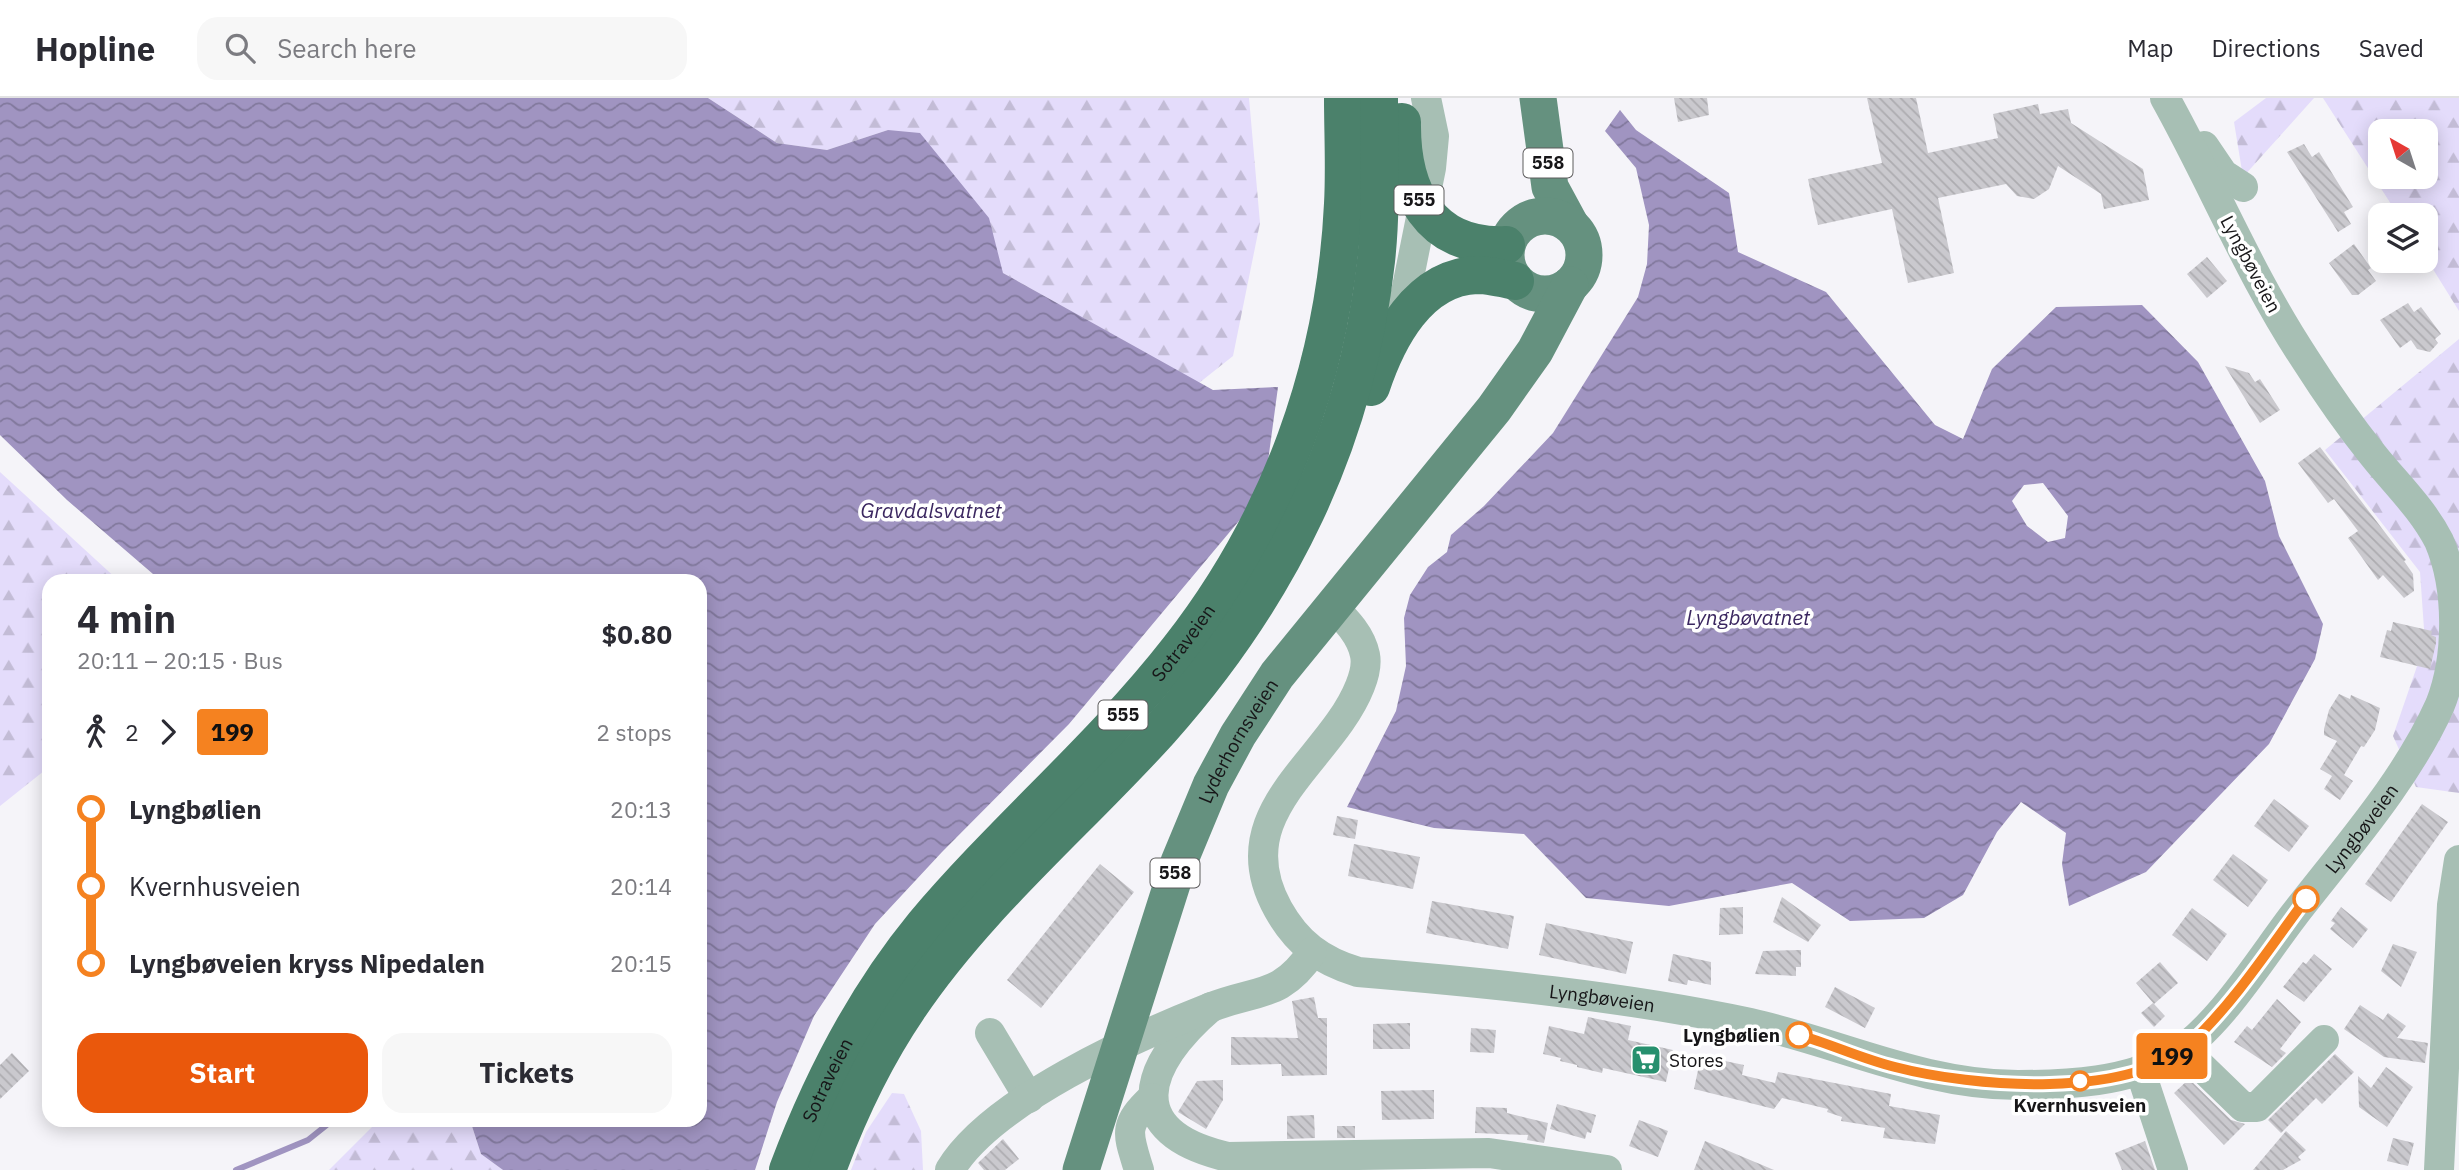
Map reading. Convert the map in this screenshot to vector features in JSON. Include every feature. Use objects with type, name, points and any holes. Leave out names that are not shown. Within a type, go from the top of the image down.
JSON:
[{"type":"highway","name":"555","points":[[1332,98],[1344,201]]},
{"type":"highway","name":"Sotraveien","points":[[788,1170],[808,1116],[841,1048],[898,961],[972,871],[1149,686],[1180,649],[1250,543],[1282,479],[1306,414],[1332,312],[1344,201],[1343,98]]},
{"type":"highway","name":"Sotraveien","points":[[827,1170],[871,1068],[908,1008],[996,899],[1158,732],[1212,669],[1285,559],[1339,432],[1360,353],[1376,262],[1379,98]]},
{"type":"highway","name":"555","points":[[1403,98],[1403,160],[1407,178],[1424,209],[1448,234],[1516,259]]},
{"type":"highway","name":"555","points":[[1285,559],[1327,505],[1378,364],[1400,323],[1427,295],[1458,278],[1475,275],[1516,259]]},
{"type":"main road","name":"Lyderhornsveien","points":[[1514,377],[1527,322],[1516,259],[1531,143],[1533,98]]},
{"type":"main road","name":"558","points":[[1538,98],[1550,187],[1584,247],[1584,261],[1570,285]]},
{"type":"main road","points":[[1570,224],[1545,215],[1516,259],[1545,294],[1558,292],[1570,285]]},
{"type":"main road","name":"Lyderhornsveien","points":[[1082,1170],[1143,968],[1193,824],[1254,708],[1458,455],[1535,351],[1570,285]]},
{"type":"street","points":[[1400,323],[1424,209],[1434,136],[1426,98]]},
{"type":"street","name":"Lyngbøveien","points":[[1333,607],[1360,641],[1366,663],[1362,679],[1352,705],[1284,793],[1264,845],[1264,863],[1274,903],[1291,930],[1312,952],[1326,961],[1358,972],[1569,995],[1744,1022],[1815,1039],[1894,1067],[1982,1083],[2018,1085],[2089,1081],[2140,1070],[2183,1049],[2193,1042],[2243,983],[2346,848],[2419,744],[2450,710],[2456,632],[2453,586],[2443,548],[2418,508],[2356,432],[2304,357],[2249,264],[2165,98]]},
{"type":"street","name":"Lyngbøveien","points":[[2182,134],[2203,144],[2223,174],[2243,187]]},
{"type":"street","points":[[2439,1170],[2459,860]]},
{"type":"street","points":[[950,1170],[976,1141],[1029,1098],[1073,1071],[1152,1031],[1211,1007],[1275,989],[1300,971],[1312,952]]},
{"type":"street","points":[[1211,1007],[1184,1031],[1164,1057],[1154,1078],[1152,1098],[1160,1120],[1179,1139],[1203,1151],[1228,1157],[1489,1153],[1575,1163],[1607,1170]]},
{"type":"street","points":[[990,1033],[1029,1098]]},
{"type":"street","points":[[2183,1049],[2243,1107],[2257,1107],[2324,1041]]},
{"type":"street","points":[[2140,1070],[2174,1170]]},
{"type":"street","points":[[1139,1170],[1129,1132],[1134,1115],[1152,1098]]},
{"type":"street","points":[[1371,1156],[1407,1170]]},
{"type":"green space","points":[[708,98],[1249,98],[1260,223],[1233,356],[1199,383],[1003,273],[888,130],[827,150],[777,143]]},
{"type":"green space","points":[[2266,98],[2314,98],[2243,177],[2234,122]]},
{"type":"green space","points":[[2323,98],[2459,98],[2459,311],[2435,273],[2438,273],[2438,203],[2390,203],[2381,189],[2438,189],[2438,119],[2368,119],[2368,168]]},
{"type":"green space","points":[[2459,339],[2459,793],[2416,787],[2393,736],[2425,643],[2420,572],[2325,450]]},
{"type":"green space","points":[[0,472],[111,574],[42,574],[42,773],[0,806]]},
{"type":"green space","points":[[892,1093],[904,1094],[921,1131],[923,1170],[851,1170],[866,1132]]},
{"type":"green space","points":[[372,1127],[472,1127],[481,1154],[503,1170],[329,1170]]},
{"type":"water","name":"Gravdalsvatnet","points":[[0,98],[708,98],[777,143],[827,150],[888,130],[920,133],[989,218],[1003,273],[1213,390],[1278,387],[1264,491],[1069,724],[875,924],[814,1016],[777,1102],[755,1170],[503,1170],[481,1154],[472,1127],[707,1127],[707,574],[153,574],[67,500],[0,435]]},
{"type":"water","name":"Lyngbøvatnet","points":[[1620,110],[1636,130],[1729,193],[1738,252],[1826,292],[1935,425],[1963,439],[1992,369],[2056,307],[2142,305],[2198,362],[2265,481],[2279,536],[2323,624],[2315,659],[2269,744],[2146,872],[2069,906],[2062,864],[2066,833],[2021,802],[1997,832],[1963,895],[1924,918],[1850,921],[1792,883],[1669,906],[1586,898],[1524,834],[1434,828],[1347,807],[1396,711],[1406,666],[1404,618],[1410,595],[1428,567],[1447,552],[1451,535],[1484,506],[1553,433],[1638,297],[1647,264],[1649,225],[1636,168],[1605,131]],"holes":[[[2043,483],[2068,516],[2065,538],[2048,542],[2027,526],[2012,501],[2024,485]]]},
{"type":"building","points":[[1674,98],[1707,98],[1709,115],[1678,122]]},
{"type":"building","points":[[1867,98],[1916,98],[1928,153],[1998,138],[1993,114],[2038,104],[2040,114],[2068,109],[2071,123],[2143,169],[2149,200],[2104,209],[2101,194],[2058,166],[2049,189],[2034,199],[2017,196],[2006,184],[1938,198],[1954,273],[1908,283],[1892,209],[1818,225],[1814,208],[1808,179],[1882,163]]},
{"type":"building","points":[[2304,144],[2312,157],[2319,152],[2353,207],[2344,212],[2351,224],[2338,232],[2287,152]]},
{"type":"building","points":[[2354,244],[2368,264],[2368,273],[2376,281],[2358,295],[2352,295],[2329,263]]},
{"type":"building","points":[[2207,257],[2227,281],[2207,298],[2187,274]]},
{"type":"building","points":[[2408,303],[2414,312],[2421,307],[2441,334],[2435,339],[2438,343],[2430,352],[2417,349],[2411,340],[2400,348],[2380,320]]},
{"type":"building","points":[[2225,366],[2249,373],[2255,382],[2260,379],[2280,410],[2260,423]]},
{"type":"building","points":[[2320,447],[2406,560],[2404,561],[2413,574],[2414,591],[2404,598],[2383,575],[2378,580],[2348,538],[2358,531],[2334,499],[2328,503],[2298,463]]},
{"type":"building","points":[[2393,622],[2432,631],[2431,635],[2436,637],[2436,643],[2430,669],[2380,657],[2387,630],[2391,631]]},
{"type":"building","points":[[2339,694],[2350,699],[2351,695],[2380,708],[2375,730],[2364,747],[2361,746],[2344,775],[2353,781],[2340,800],[2324,789],[2332,776],[2320,769],[2337,741],[2324,735],[2324,729],[2329,710]]},
{"type":"building","points":[[2274,799],[2309,826],[2289,852],[2254,826]]},
{"type":"building","points":[[2422,804],[2448,822],[2391,902],[2365,884]]},
{"type":"building","points":[[1337,816],[1358,820],[1355,839],[1333,835]]},
{"type":"building","points":[[1354,844],[1420,857],[1413,889],[1348,876]]},
{"type":"building","points":[[2233,854],[2268,880],[2248,907],[2213,880]]},
{"type":"building","points":[[1100,864],[1134,892],[1041,1008],[1007,980]]},
{"type":"building","points":[[1782,897],[1821,925],[1808,942],[1773,922]]},
{"type":"building","points":[[1432,901],[1514,916],[1508,949],[1426,933]]},
{"type":"building","points":[[1743,907],[1743,934],[1719,935],[1720,908]]},
{"type":"building","points":[[2341,907],[2368,929],[2353,948],[2330,929],[2335,923],[2331,921]]},
{"type":"building","points":[[2192,908],[2227,934],[2207,961],[2172,935]]},
{"type":"building","points":[[1546,923],[1633,942],[1626,974],[1539,955]]},
{"type":"building","points":[[2393,944],[2417,952],[2401,987],[2381,971]]},
{"type":"building","points":[[1801,950],[1801,967],[1796,967],[1796,976],[1755,974],[1763,951]]},
{"type":"building","points":[[1673,954],[1711,962],[1711,985],[1688,980],[1687,985],[1668,981]]},
{"type":"building","points":[[2314,954],[2332,969],[2304,1002],[2283,987],[2303,962],[2306,964]]},
{"type":"building","points":[[2160,962],[2178,983],[2154,1004],[2136,983]]},
{"type":"building","points":[[1835,987],[1875,1008],[1865,1028],[1825,1007]]},
{"type":"building","points":[[1314,997],[1318,1018],[1327,1018],[1327,1075],[1282,1076],[1281,1064],[1231,1065],[1231,1037],[1298,1038],[1292,1001]]},
{"type":"building","points":[[2277,999],[2301,1022],[2280,1049],[2286,1053],[2272,1067],[2234,1042],[2247,1026],[2252,1030]]},
{"type":"building","points":[[2153,1003],[2165,1016],[2154,1027],[2141,1013]]},
{"type":"building","points":[[2360,1005],[2383,1020],[2388,1013],[2406,1026],[2397,1038],[2428,1043],[2425,1063],[2384,1057],[2344,1029]]},
{"type":"building","points":[[1588,1017],[1631,1026],[1628,1040],[1673,1050],[1666,1082],[1603,1068],[1602,1073],[1543,1054],[1549,1026],[1584,1034]]},
{"type":"building","points":[[1410,1023],[1410,1049],[1373,1049],[1373,1024]]},
{"type":"building","points":[[1471,1028],[1496,1030],[1494,1053],[1470,1052]]},
{"type":"building","points":[[12,1053],[29,1071],[0,1099],[0,1065]]},
{"type":"building","points":[[2335,1054],[2354,1072],[2322,1104],[2316,1098],[2281,1133],[2268,1120]]},
{"type":"building","points":[[1701,1056],[1744,1065],[1742,1075],[1775,1083],[1778,1072],[1891,1094],[1889,1106],[1940,1115],[1935,1144],[1883,1138],[1885,1128],[1841,1121],[1842,1117],[1827,1112],[1828,1109],[1782,1098],[1774,1109],[1694,1089]]},
{"type":"building","points":[[2386,1067],[2413,1087],[2387,1127],[2359,1107],[2358,1076],[2371,1088]]},
{"type":"building","points":[[2189,1079],[2231,1120],[2245,1124],[2224,1145],[2174,1093]]},
{"type":"building","points":[[1223,1080],[1223,1100],[1206,1129],[1178,1112],[1197,1081]]},
{"type":"building","points":[[1434,1090],[1434,1119],[1382,1120],[1381,1091]]},
{"type":"building","points":[[1557,1104],[1596,1115],[1591,1133],[1587,1132],[1585,1139],[1550,1129]]},
{"type":"building","points":[[1476,1107],[1507,1108],[1507,1113],[1548,1123],[1544,1143],[1527,1140],[1528,1135],[1475,1133]]},
{"type":"building","points":[[1314,1115],[1315,1138],[1287,1139],[1287,1116]]},
{"type":"building","points":[[1639,1120],[1668,1131],[1658,1157],[1629,1146]]},
{"type":"building","points":[[1337,1126],[1355,1126],[1355,1138],[1337,1138]]},
{"type":"building","points":[[2286,1131],[2306,1150],[2298,1157],[2301,1160],[2283,1170],[2253,1170]]},
{"type":"building","points":[[2393,1138],[2414,1143],[2408,1166],[2387,1161]]},
{"type":"building","points":[[1003,1139],[1019,1159],[1005,1170],[984,1170],[978,1163]]},
{"type":"building","points":[[1705,1141],[1774,1170],[1694,1170]]},
{"type":"building","points":[[2145,1141],[2155,1170],[2122,1170],[2115,1153]]},
{"type":"waterway","points":[[236,1170],[308,1140],[324,1127]]},
{"type":"bus line","name":"199","points":[[1799,1035],[1894,1067],[1982,1083],[2018,1085],[2089,1081],[2147,1069],[2193,1042],[2243,983],[2306,899]]},
{"type":"place","name":"Lyngbølien","points":[[1799,1035]]},
{"type":"place","name":"Stores","points":[[1646,1060]]},
{"type":"place","name":"Kvernhusveien","points":[[2080,1081]]}]
